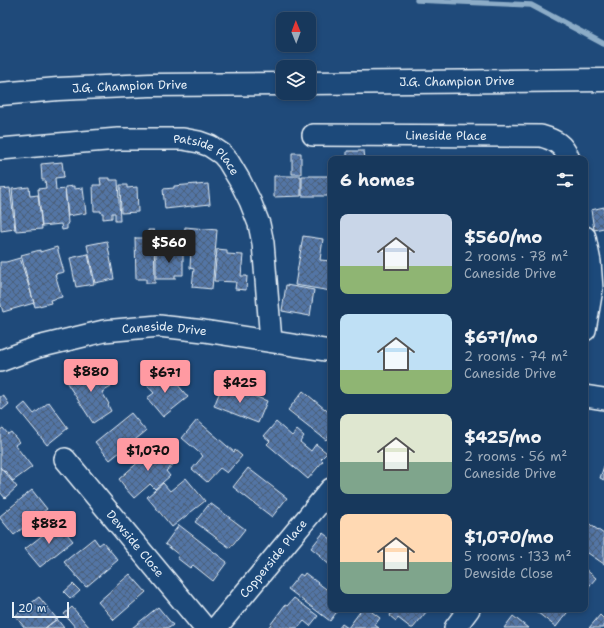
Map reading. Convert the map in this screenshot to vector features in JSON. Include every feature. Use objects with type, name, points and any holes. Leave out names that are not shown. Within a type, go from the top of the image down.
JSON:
[{"type":"main road","name":"J.G. Champion Drive","points":[[316,83],[604,80]]},
{"type":"main road","name":"J.G. Champion Drive","points":[[0,94],[58,89],[150,85],[276,84]]},
{"type":"street","name":"Lineside Place","points":[[313,135],[541,136],[552,139],[561,145],[567,156]]},
{"type":"street","name":"Patside Place","points":[[0,149],[118,139],[183,140],[199,142],[210,146],[222,154],[240,181],[250,201],[259,224],[264,243],[271,341]]},
{"type":"street","points":[[588,252],[592,289],[588,312]]},
{"type":"street","name":"Caneside Drive","points":[[0,362],[38,347],[104,330],[159,326],[204,331],[328,350]]},
{"type":"street","points":[[588,396],[604,399]]},
{"type":"street","name":"Dewside Close","points":[[65,459],[205,628]]},
{"type":"street","name":"Copperside Place","points":[[216,628],[328,492]]},
{"type":"street","points":[[455,628],[467,612]]},
{"type":"building","points":[[347,151],[364,151],[365,156],[347,156]]},
{"type":"building","points":[[292,153],[301,153],[301,174],[292,174]]},
{"type":"building","points":[[62,162],[64,177],[55,178],[56,190],[65,189],[68,223],[67,229],[62,230],[61,224],[42,226],[38,189],[46,188],[45,180],[42,180],[41,164]]},
{"type":"building","points":[[274,176],[301,176],[301,196],[274,197]]},
{"type":"building","points":[[302,176],[328,176],[328,196],[302,196]]},
{"type":"building","points":[[100,178],[118,180],[120,221],[115,221],[115,213],[112,213],[112,218],[103,219],[103,213],[101,213],[101,211],[94,211],[93,185],[101,185]]},
{"type":"building","points":[[197,184],[196,185],[208,184],[210,204],[165,209],[163,189],[174,188],[174,186]]},
{"type":"building","points":[[120,185],[127,185],[127,188],[137,187],[138,212],[121,213]]},
{"type":"building","points":[[74,186],[74,189],[83,188],[86,213],[68,216],[65,187]]},
{"type":"building","points":[[29,187],[30,196],[38,195],[42,229],[16,231],[12,189]]},
{"type":"building","points":[[10,188],[15,229],[1,231],[0,189]]},
{"type":"building","points":[[604,207],[604,228],[594,230],[591,210]]},
{"type":"building","points":[[185,227],[217,230],[212,289],[192,287],[194,269],[190,268],[191,248],[183,247]]},
{"type":"building","points":[[148,230],[154,230],[155,283],[146,283],[146,279],[136,279],[135,238],[148,238]]},
{"type":"building","points":[[303,236],[323,239],[320,260],[328,261],[328,290],[295,285]]},
{"type":"building","points":[[107,241],[114,279],[95,283],[87,245]]},
{"type":"building","points":[[57,247],[64,272],[55,274],[62,297],[50,300],[51,303],[35,307],[21,255]]},
{"type":"building","points":[[217,249],[227,250],[227,254],[243,255],[241,276],[247,276],[246,290],[235,289],[236,282],[214,281]]},
{"type":"building","points":[[156,250],[183,250],[183,275],[175,275],[175,279],[156,279]]},
{"type":"building","points":[[88,254],[94,284],[76,287],[70,258]]},
{"type":"building","points":[[20,258],[34,303],[3,312],[0,301],[0,262]]},
{"type":"building","points":[[286,285],[314,290],[310,316],[282,311]]},
{"type":"building","points":[[87,370],[91,375],[100,370],[111,387],[102,392],[111,411],[93,423],[65,380],[79,371],[80,374]]},
{"type":"building","points":[[164,370],[188,397],[163,417],[147,398],[154,393],[146,384]]},
{"type":"building","points":[[223,384],[267,401],[258,423],[214,406]]},
{"type":"building","points":[[303,391],[328,412],[328,437],[326,440],[288,410]]},
{"type":"building","points":[[3,395],[9,404],[2,410],[0,407],[0,397]]},
{"type":"building","points":[[49,402],[68,428],[47,445],[18,409],[25,403],[34,414]]},
{"type":"building","points":[[131,413],[146,431],[110,460],[95,442]]},
{"type":"building","points":[[197,420],[234,452],[235,450],[242,456],[227,473],[220,468],[207,482],[192,469],[203,456],[182,438]]},
{"type":"building","points":[[276,422],[292,436],[297,430],[304,436],[300,442],[311,451],[316,444],[327,453],[321,459],[323,461],[308,479],[267,444],[270,441],[264,436]]},
{"type":"building","points":[[3,428],[8,434],[11,432],[19,442],[15,445],[32,467],[13,481],[0,467],[0,430]]},
{"type":"building","points":[[158,445],[174,464],[166,471],[170,476],[155,489],[150,484],[134,498],[119,479]]},
{"type":"building","points":[[604,466],[604,480],[600,478]]},
{"type":"building","points":[[0,467],[17,487],[5,498],[0,492]]},
{"type":"building","points":[[248,468],[287,498],[272,517],[233,487]]},
{"type":"building","points":[[186,478],[205,501],[172,527],[147,497],[163,483],[170,491]]},
{"type":"building","points":[[32,490],[47,509],[14,535],[0,516]]},
{"type":"building","points":[[210,503],[245,529],[230,548],[195,522]]},
{"type":"building","points":[[58,523],[73,541],[40,567],[25,549]]},
{"type":"building","points":[[588,523],[604,534],[604,564],[588,553]]},
{"type":"building","points":[[179,525],[227,562],[213,581],[193,565],[190,568],[177,558],[179,555],[165,544]]},
{"type":"building","points":[[323,533],[328,537],[328,564],[319,556],[320,555],[311,548]]},
{"type":"building","points":[[94,538],[99,545],[103,542],[118,560],[86,587],[64,562]]},
{"type":"building","points":[[588,571],[596,578],[588,587]]},
{"type":"building","points":[[305,573],[328,590],[328,612],[337,612],[330,621],[288,589],[300,574],[303,576]]},
{"type":"building","points":[[130,574],[146,592],[114,620],[98,602]]},
{"type":"building","points":[[73,584],[80,591],[71,599],[64,592]]},
{"type":"building","points":[[39,597],[57,619],[45,628],[25,628],[15,616]]},
{"type":"building","points":[[294,598],[318,616],[310,626],[304,621],[298,628],[268,628],[285,605],[287,606]]},
{"type":"building","points":[[72,607],[90,628],[76,628],[64,614]]},
{"type":"building","points":[[158,607],[173,625],[169,628],[132,628]]},
{"type":"building","points":[[360,612],[372,612],[380,618],[375,625],[379,628],[348,628]]},
{"type":"building","points":[[388,612],[426,612],[413,628],[398,618],[396,621],[390,616],[391,614]]},
{"type":"building","points":[[537,612],[568,612],[556,627]]},
{"type":"building","points":[[600,615],[604,619],[604,628],[589,628]]},
{"type":"building","points":[[513,616],[528,628],[504,628]]},
{"type":"building","points":[[57,619],[64,628],[45,628]]},
{"type":"building","points":[[342,624],[348,628],[339,628]]},
{"type":"waterway","points":[[417,0],[531,5],[604,44]]}]
